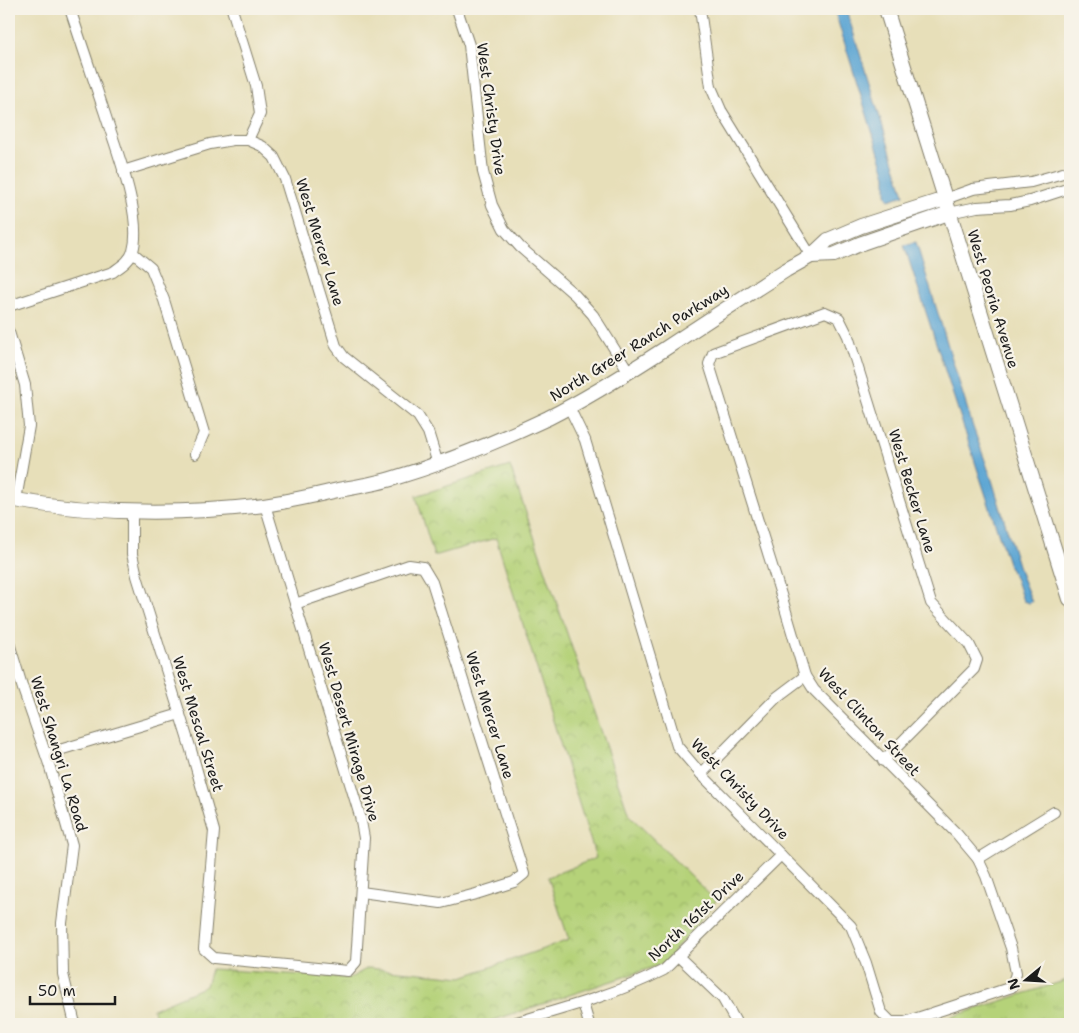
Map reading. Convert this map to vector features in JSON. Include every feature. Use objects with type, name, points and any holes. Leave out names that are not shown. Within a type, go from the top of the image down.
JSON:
[{"type":"street","points":[[9,306],[112,272],[127,262],[132,253],[136,238],[133,212],[123,171],[70,9]]},
{"type":"street","points":[[123,171],[210,144],[233,140],[248,140],[260,114],[256,86],[232,9]]},
{"type":"street","name":"West Christy Drive","points":[[457,9],[469,45],[483,172],[492,205],[504,229],[520,247],[575,295],[593,315],[629,372]]},
{"type":"street","points":[[700,9],[711,87],[721,110],[811,256]]},
{"type":"street","name":"West Peoria Avenue","points":[[886,9],[1070,599]]},
{"type":"street","name":"West Mercer Lane","points":[[248,140],[262,146],[274,157],[285,179],[336,346],[344,357],[418,416],[428,432],[438,464]]},
{"type":"street","points":[[947,206],[973,189],[1031,182],[1070,171]]},
{"type":"street","points":[[947,206],[977,208],[1010,205],[1070,188]]},
{"type":"street","name":"North Greer Ranch Parkway","points":[[12,500],[114,511],[216,509],[307,497],[389,479],[438,464],[518,432],[569,407],[629,372],[786,270],[811,256],[828,240],[861,226],[947,206]]},
{"type":"street","points":[[132,253],[152,268],[164,300],[204,433],[195,454]]},
{"type":"street","name":"West Clinton Street","points":[[839,318],[825,312],[713,353],[709,364],[805,676],[814,690],[957,834],[978,859],[986,876],[1011,948],[1016,973]]},
{"type":"street","name":"West Becker Lane","points":[[839,318],[848,336],[931,603],[969,644],[977,660],[974,669],[883,761]]},
{"type":"street","points":[[9,332],[25,385],[29,426],[12,500]]},
{"type":"street","name":"West Christy Drive","points":[[569,407],[585,440],[677,746],[701,774],[851,926],[866,963],[881,1012],[891,1022],[905,1022],[1012,987],[1016,973]]},
{"type":"street","name":"West Desert Mirage Drive","points":[[264,504],[360,816],[364,838],[356,962],[348,971]]},
{"type":"street","name":"West Mescal Street","points":[[132,511],[132,554],[136,576],[180,714],[214,831],[204,948],[214,958],[348,971]]},
{"type":"street","name":"West Mercer Lane","points":[[295,604],[409,565],[423,567],[432,582],[524,874],[514,882],[441,903],[360,892]]},
{"type":"street","name":"West Shangri La Road","points":[[9,643],[12,668],[46,754],[72,845],[62,923],[63,974],[75,1024]]},
{"type":"street","points":[[701,774],[777,697],[805,676]]},
{"type":"street","points":[[46,754],[180,714]]},
{"type":"street","points":[[978,859],[1054,812]]},
{"type":"street","name":"North 161st Drive","points":[[510,1024],[583,1003],[644,980],[664,970],[781,855]]},
{"type":"street","points":[[678,956],[724,999],[737,1024]]},
{"type":"street","points":[[583,1003],[589,1024]]},
{"type":"green space","points":[[510,466],[629,815],[716,901],[663,964],[482,1024],[430,1024],[428,1022],[418,1024],[156,1024],[153,1009],[206,986],[211,969],[350,978],[368,968],[462,977],[569,940],[548,877],[596,858],[496,538],[434,556],[416,496]]},
{"type":"green space","points":[[1070,979],[1070,1024],[929,1024]]},
{"type":"water","points":[[834,9],[846,9],[902,188],[904,195],[889,200],[886,194],[886,176]]},
{"type":"water","points":[[916,242],[973,427],[992,480],[1021,575],[1032,602],[1029,603],[1023,601],[1009,566],[904,245]]}]
